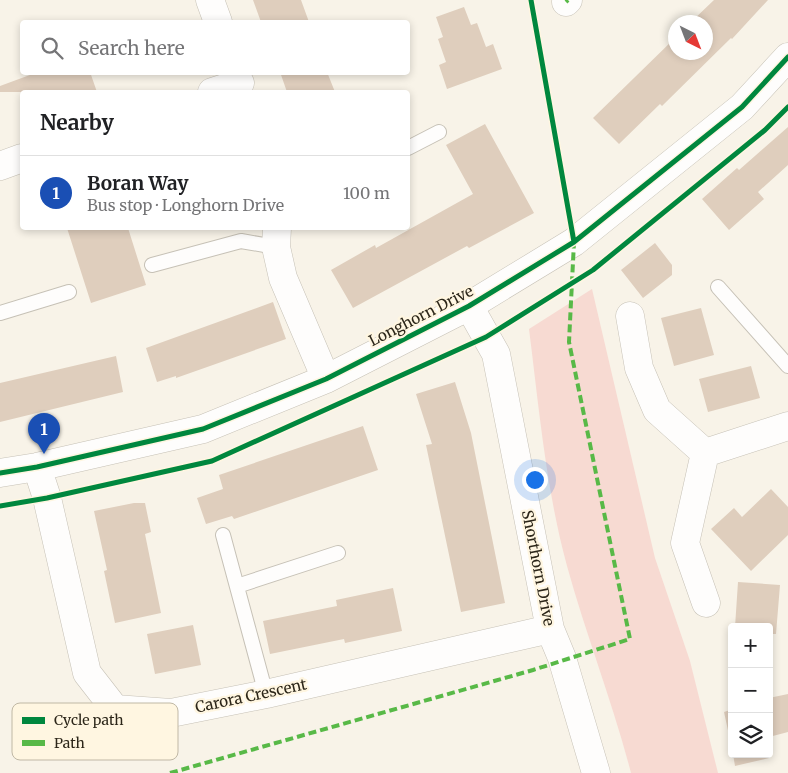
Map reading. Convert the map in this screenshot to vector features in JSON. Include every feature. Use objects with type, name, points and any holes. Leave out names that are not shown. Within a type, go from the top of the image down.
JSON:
[{"type":"street","points":[[210,0],[217,20]]},
{"type":"street","name":"Longhorn Drive","points":[[0,473],[37,467],[203,429],[326,378],[469,306],[574,242],[742,107],[788,58]]},
{"type":"street","points":[[218,90],[240,83]]},
{"type":"street","points":[[0,166],[20,159]]},
{"type":"street","points":[[276,237],[283,278],[326,378]]},
{"type":"street","name":"Shorthorn Drive","points":[[469,306],[496,354],[550,629],[562,658],[596,773]]},
{"type":"street","points":[[630,316],[639,368],[657,410],[705,453]]},
{"type":"street","points":[[705,453],[788,426]]},
{"type":"street","points":[[705,453],[686,543],[706,603]]},
{"type":"street","name":"Carora Crescent","points":[[37,467],[49,508],[87,673],[110,703]]},
{"type":"street","name":"Carora Crescent","points":[[178,712],[266,694],[550,629]]},
{"type":"lane","points":[[410,147],[439,132]]},
{"type":"lane","points":[[152,265],[241,241],[276,237]]},
{"type":"lane","points":[[718,287],[788,366]]},
{"type":"lane","points":[[0,313],[69,292]]},
{"type":"lane","points":[[223,535],[266,694]]},
{"type":"lane","points":[[237,586],[338,553]]},
{"type":"shaded area","points":[[592,289],[655,558],[690,661],[718,773],[631,773],[567,566],[548,478],[529,329]]},
{"type":"building","points":[[253,0],[301,0],[308,20],[260,20]]},
{"type":"building","points":[[714,0],[768,0],[732,39],[713,56],[713,15],[698,15]]},
{"type":"building","points":[[464,7],[471,25],[477,23],[486,47],[493,44],[502,69],[447,89],[439,65],[446,62],[438,39],[443,37],[436,17]]},
{"type":"building","points":[[668,45],[668,60],[709,60],[662,106],[660,104],[619,144],[593,118]]},
{"type":"building","points":[[30,75],[91,75],[96,90],[20,90],[20,92],[0,92],[0,86]]},
{"type":"building","points":[[281,75],[328,75],[334,90],[286,90]]},
{"type":"building","points":[[485,124],[534,213],[469,248],[467,246],[353,308],[331,270],[375,245],[376,248],[410,230],[473,194],[446,145]]},
{"type":"building","points":[[788,127],[788,165],[758,192],[764,199],[729,230],[702,199],[737,168],[739,170]]},
{"type":"building","points":[[68,230],[129,230],[146,285],[91,303]]},
{"type":"building","points":[[655,243],[672,265],[672,275],[643,298],[621,270]]},
{"type":"building","points":[[273,302],[286,339],[176,378],[176,376],[157,382],[146,348]]},
{"type":"building","points":[[701,308],[714,355],[674,366],[661,318]]},
{"type":"building","points":[[116,356],[123,392],[0,422],[0,383]]},
{"type":"building","points":[[751,366],[760,398],[708,412],[699,379]]},
{"type":"building","points":[[455,382],[471,433],[505,603],[461,612],[426,445],[432,444],[416,394]]},
{"type":"building","points":[[363,426],[378,470],[234,519],[232,516],[206,524],[197,498],[223,489],[219,475]]},
{"type":"building","points":[[771,489],[788,507],[788,535],[751,571],[711,529],[734,508],[742,517]]},
{"type":"building","points":[[134,503],[145,503],[151,532],[145,534],[161,613],[115,623],[104,571],[107,570],[94,511]]},
{"type":"building","points":[[738,582],[780,585],[776,634],[773,634],[773,623],[735,623]]},
{"type":"building","points":[[393,588],[402,631],[345,643],[344,639],[270,654],[263,621],[337,606],[336,600]]},
{"type":"building","points":[[193,625],[201,665],[155,674],[147,634]]},
{"type":"building","points":[[788,694],[788,732],[773,736],[773,713],[773,697]]},
{"type":"building","points":[[728,711],[728,730],[724,712]]},
{"type":"building","points":[[734,758],[769,758],[735,766]]},
{"type":"marked path","points":[[170,773],[533,670],[630,639],[569,342],[574,242]]},
{"type":"cycle path","points":[[531,0],[574,242]]},
{"type":"cycle path","points":[[0,473],[37,467],[203,429],[326,379],[469,306],[574,242],[742,107],[788,57]]},
{"type":"cycle path","points":[[0,506],[47,498],[212,461],[486,337],[593,270],[765,130],[788,107]]},
{"type":"place","name":"Boran Way","points":[[44,454]]}]
